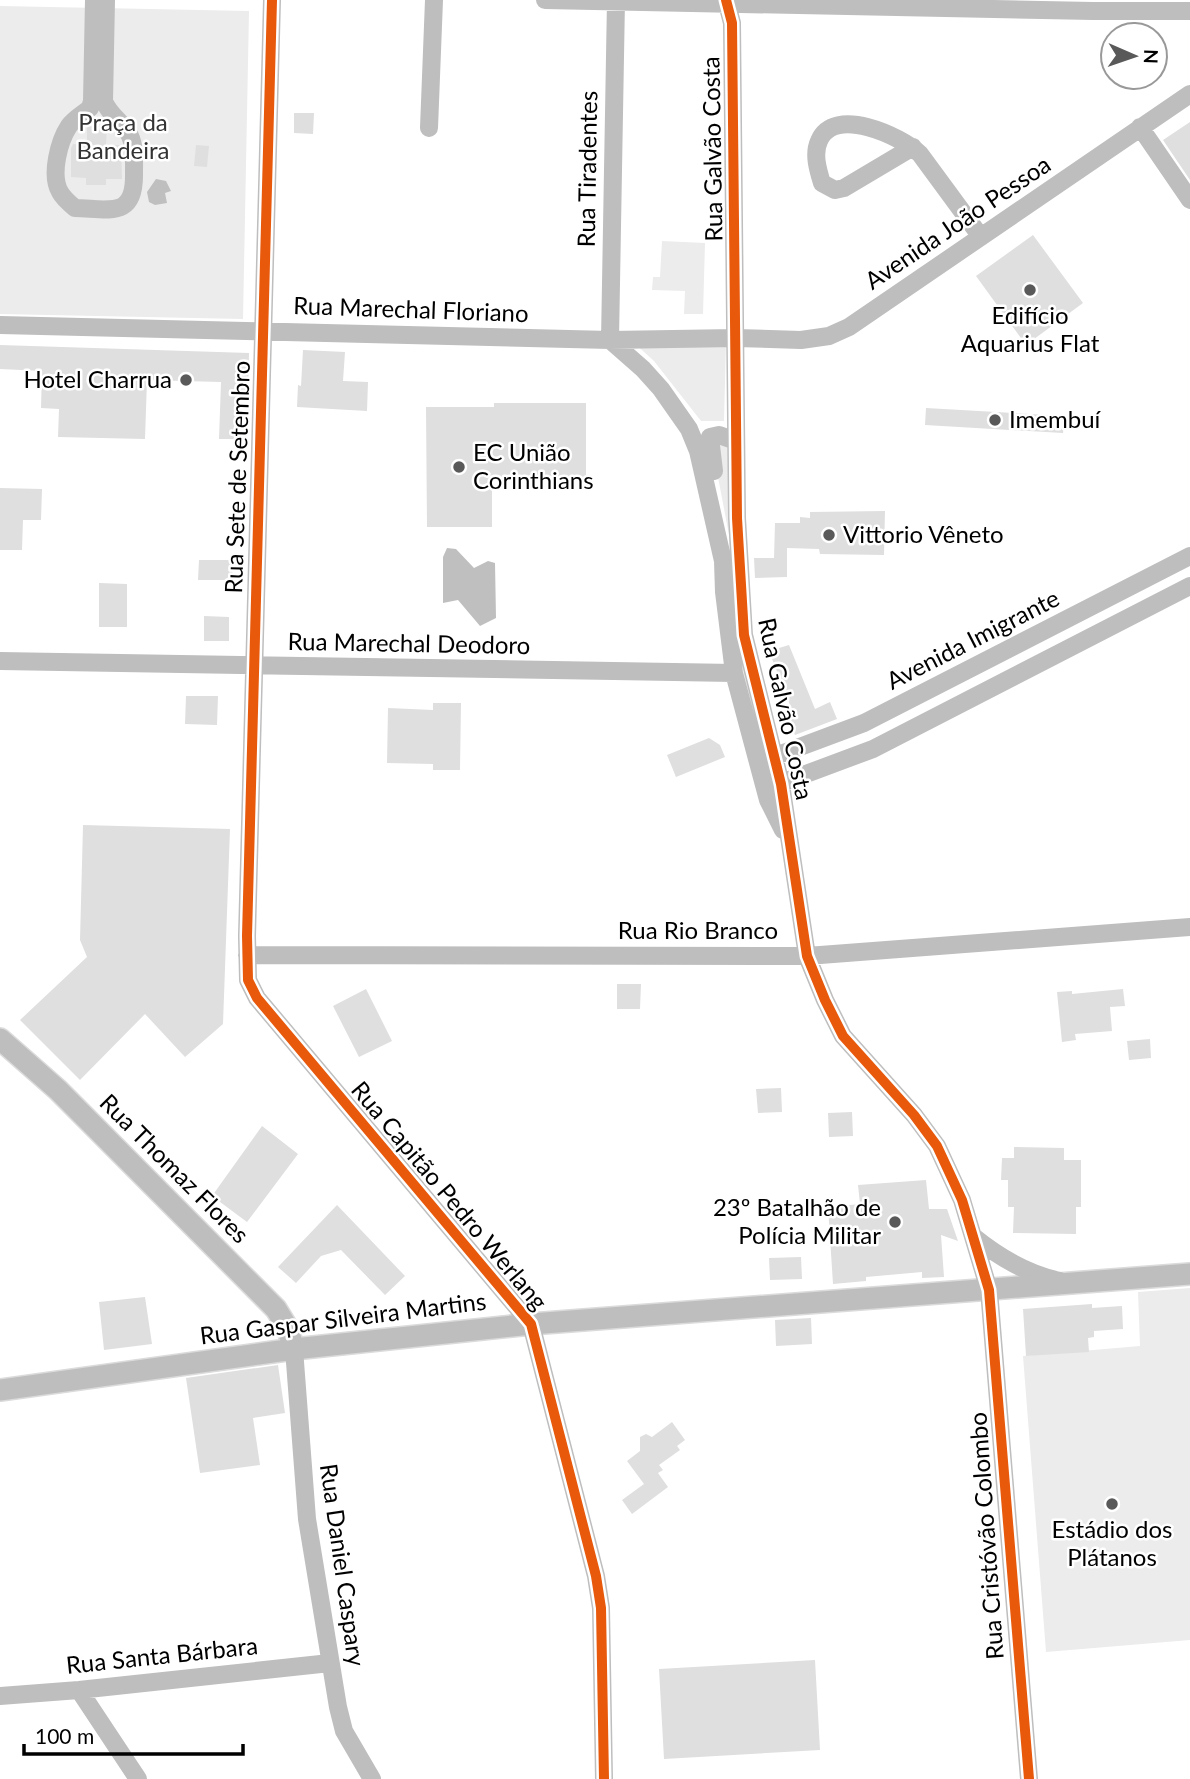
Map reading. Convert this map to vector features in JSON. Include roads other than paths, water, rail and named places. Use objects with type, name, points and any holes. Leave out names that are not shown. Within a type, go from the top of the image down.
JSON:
[{"type":"main road","name":"Rua Thomaz Flores","points":[[0,1039],[58,1090],[276,1309],[287,1327],[294,1349]]},
{"type":"main road","name":"Rua Gaspar Silveira Martins","points":[[0,1390],[294,1349],[531,1324],[1190,1274]]},
{"type":"street","points":[[94,0],[92,101],[90,108],[72,122],[62,139],[57,163],[57,185],[75,208],[114,209],[124,207],[131,199],[134,168],[130,136],[111,114],[104,101],[106,0]]},
{"type":"street","name":"Rua Sete de Setembro","points":[[247,955],[272,0]]},
{"type":"street","points":[[429,128],[433,0]]},
{"type":"street","points":[[545,0],[1095,6],[1190,11]]},
{"type":"street","name":"Rua Tiradentes","points":[[610,340],[616,1]]},
{"type":"street","name":"Rua Galvão Costa","points":[[735,2],[732,23],[737,517],[744,635],[773,757],[772,784]]},
{"type":"street","name":"Avenida João Pessoa","points":[[736,338],[801,340],[838,332],[1190,94]]},
{"type":"street","points":[[913,148],[844,188],[835,190],[822,183],[816,162],[820,139],[828,129],[841,125],[880,129],[897,136],[913,148],[981,237]]},
{"type":"street","points":[[1140,128],[1190,200]]},
{"type":"street","name":"Rua Marechal Floriano","points":[[0,325],[610,340],[736,338]]},
{"type":"street","name":"Rua Galvão Costa","points":[[610,340],[652,379],[689,429],[706,479],[723,561],[734,673],[790,842],[807,956],[843,1035],[914,1115],[937,1146],[962,1200],[989,1290]]},
{"type":"street","points":[[689,429],[716,425],[736,436]]},
{"type":"street","points":[[723,561],[724,534],[709,442],[713,435],[736,436]]},
{"type":"street","name":"Avenida Imigrante","points":[[773,757],[864,723],[1190,556]]},
{"type":"street","name":"Avenida Imigrante","points":[[772,784],[873,749],[1190,586]]},
{"type":"street","name":"Rua Marechal Deodoro","points":[[0,661],[734,673]]},
{"type":"street","name":"Rua Rio Branco","points":[[247,955],[807,956],[1190,927]]},
{"type":"street","name":"Rua Capitão Pedro Werlang","points":[[247,955],[248,980],[257,998],[531,1324],[596,1576],[601,1608],[604,1779]]},
{"type":"street","name":"Rua Gaspar Silveira Martins","points":[[973,1237],[1021,1269],[1048,1279],[1070,1283]]},
{"type":"street","name":"Rua Cristóvão Colombo","points":[[989,1290],[1029,1779]]},
{"type":"street","name":"Rua Daniel Caspary","points":[[294,1349],[307,1519],[330,1662],[344,1731],[372,1779]]},
{"type":"street","name":"Rua Santa Bárbara","points":[[0,1696],[79,1690],[330,1662]]},
{"type":"street","points":[[79,1690],[138,1779]]},
{"type":"place","name":"Edifício Aquarius Flat","points":[[1030,290]]},
{"type":"place","name":"Hotel Charrua","points":[[186,380]]},
{"type":"place","name":"Imembuí","points":[[995,420]]},
{"type":"place","name":"EC União Corinthians","points":[[459,467]]},
{"type":"place","name":"Vittorio Vêneto","points":[[829,535]]},
{"type":"place","name":"23º Batalhão de Polícia Militar","points":[[895,1222]]},
{"type":"place","name":"Estádio dos Plátanos","points":[[1112,1504]]},
{"type":"park label","name":"Praça da Bandeira","points":[[123,137]]}]
